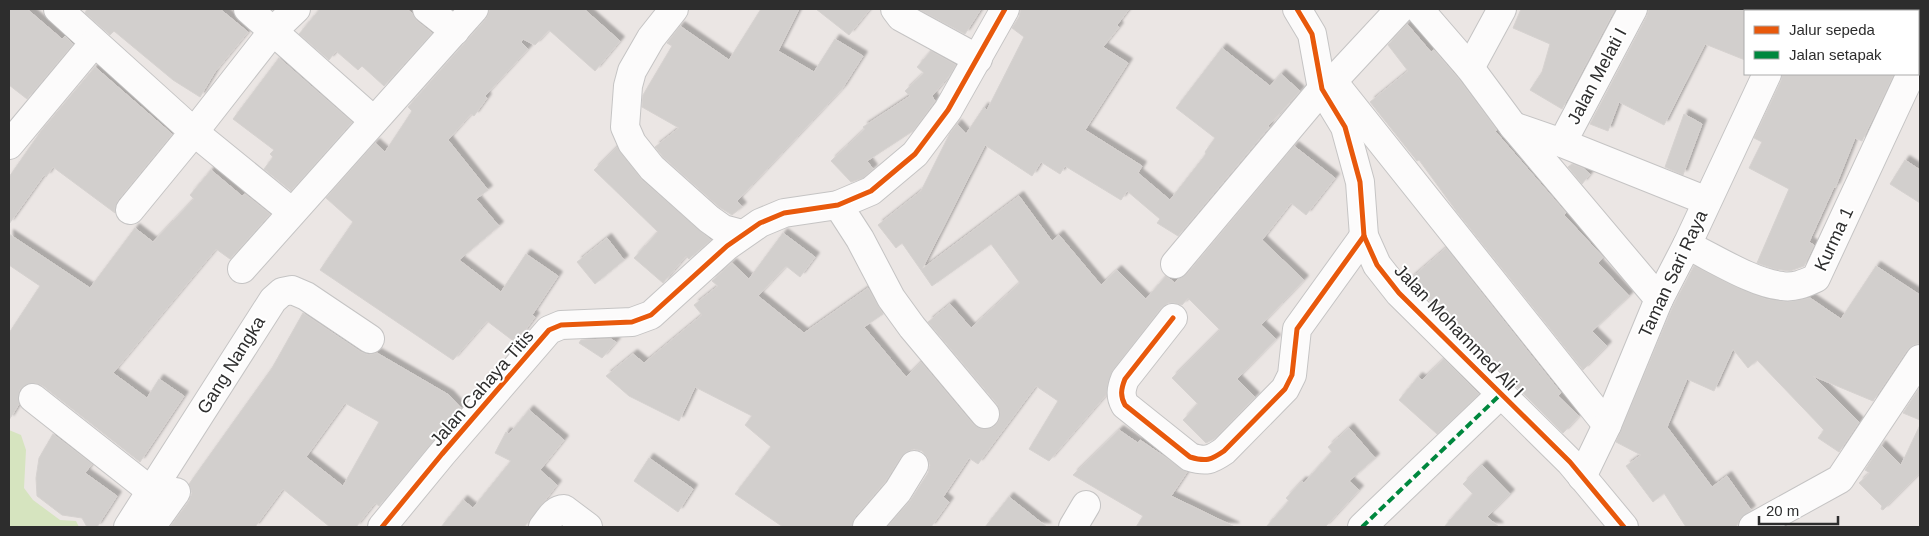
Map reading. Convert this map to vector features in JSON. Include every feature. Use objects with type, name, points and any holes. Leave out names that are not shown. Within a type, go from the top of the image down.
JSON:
[{"type":"street","points":[[58,9],[194,132],[292,212]]},
{"type":"street","points":[[248,9],[373,120]]},
{"type":"street","points":[[130,210],[273,31],[296,9]]},
{"type":"street","points":[[427,9],[455,31]]},
{"type":"street","points":[[242,270],[373,120],[474,9]]},
{"type":"street","points":[[674,9],[651,38],[632,71],[628,86],[625,127],[632,143],[652,168],[709,219],[723,229],[742,234]]},
{"type":"street","points":[[895,9],[900,16],[978,59]]},
{"type":"street","name":"Jalan Cahaya Titis","points":[[382,527],[549,330],[561,325],[632,322],[651,315],[742,234],[784,213],[838,205],[871,190],[915,154],[948,110],[1005,9]]},
{"type":"street","name":"Jalan Mohammed Ali I","points":[[1297,9],[1312,34],[1324,78],[1345,127],[1360,182],[1364,236],[1377,264],[1399,293],[1570,462],[1624,527]]},
{"type":"street","points":[[1175,264],[1324,78],[1400,9]]},
{"type":"street","points":[[1419,9],[1470,68],[1513,126],[1659,299]]},
{"type":"street","points":[[1470,68],[1502,9]]},
{"type":"street","name":"Jalan Melati I","points":[[1562,143],[1632,9]]},
{"type":"street","points":[[9,145],[94,43]]},
{"type":"street","name":"Taman Sari Raya","points":[[1582,477],[1607,425],[1659,299],[1687,245],[1767,75]]},
{"type":"street","name":"Kurma 1","points":[[1687,245],[1763,282],[1784,286],[1800,285],[1816,278],[1911,75]]},
{"type":"street","points":[[1324,78],[1607,425]]},
{"type":"street","points":[[1513,126],[1562,143],[1707,201]]},
{"type":"street","points":[[838,205],[860,239],[891,298],[912,327],[985,414]]},
{"type":"street","points":[[1173,318],[1125,379],[1121,398],[1125,405],[1190,457],[1201,460],[1212,459],[1224,451],[1285,389],[1292,375],[1297,329],[1364,236]]},
{"type":"street","name":"Gang Nangka","points":[[128,527],[164,491],[273,300],[282,292],[292,290],[306,296],[370,339]]},
{"type":"street","points":[[1753,527],[1840,479],[1920,359]]},
{"type":"street","points":[[1362,527],[1501,394]]},
{"type":"street","points":[[33,398],[164,491],[151,527]]},
{"type":"street","points":[[867,527],[898,491],[914,465]]},
{"type":"street","points":[[543,527],[553,514],[560,509],[564,509],[588,527]]},
{"type":"green space","points":[[9,430],[21,435],[26,450],[24,488],[33,500],[60,520],[76,521],[79,527],[9,527]]},
{"type":"building","points":[[9,9],[27,9],[62,39],[65,36],[73,44],[27,99],[9,85]]},
{"type":"building","points":[[87,9],[220,9],[248,32],[215,72],[200,97],[173,80],[114,31],[110,35],[85,13]]},
{"type":"building","points":[[320,9],[406,9],[432,33],[384,86],[362,66],[358,70],[336,51],[329,60],[299,34]]},
{"type":"building","points":[[490,9],[584,9],[620,41],[595,71],[549,30],[535,45],[523,39],[521,42],[528,49],[485,96],[487,98],[474,116],[471,114],[448,140],[488,190],[476,199],[499,226],[459,260],[501,292],[526,254],[558,276],[532,315],[535,317],[516,343],[487,321],[453,360],[320,270],[353,222],[326,198],[375,143],[385,152],[412,111],[408,107],[486,19]]},
{"type":"building","points":[[761,9],[799,9],[778,51],[814,72],[835,39],[863,56],[842,89],[737,201],[742,207],[732,215],[719,207],[663,157],[655,147],[679,128],[642,107],[643,95],[672,46],[667,43],[680,26],[729,60]]},
{"type":"building","points":[[816,9],[870,9],[849,35]]},
{"type":"building","points":[[918,9],[981,9],[965,34]]},
{"type":"building","points":[[1021,9],[1129,9],[1117,25],[1119,27],[1103,47],[1128,63],[1085,130],[1142,166],[1138,173],[1170,200],[1206,154],[1205,152],[1215,138],[1176,108],[1222,48],[1270,86],[1281,74],[1300,91],[1268,126],[1178,236],[1157,223],[1160,219],[1127,191],[1121,200],[1065,166],[1060,174],[1041,162],[1032,176],[985,145],[922,269],[1019,196],[1052,241],[1059,235],[1101,285],[1117,270],[1146,299],[1166,276],[1175,283],[1187,274],[1294,146],[1335,178],[1306,215],[1291,203],[1262,240],[1304,280],[1261,325],[1276,339],[1237,379],[1255,397],[1214,439],[1206,443],[1183,420],[1198,404],[1172,378],[1220,330],[1188,298],[1182,305],[1168,303],[1161,308],[1113,370],[1108,382],[1106,395],[1049,461],[1029,449],[1058,401],[1036,386],[978,464],[969,458],[943,497],[949,502],[931,527],[887,527],[910,501],[928,473],[930,465],[927,457],[922,451],[914,449],[906,452],[901,457],[885,482],[855,517],[852,527],[783,527],[735,494],[771,447],[745,425],[752,416],[695,387],[679,421],[629,396],[606,376],[633,354],[644,363],[702,315],[694,305],[718,286],[712,281],[732,263],[749,279],[783,233],[815,257],[800,277],[786,266],[758,296],[804,333],[868,288],[883,314],[864,327],[906,377],[921,362],[973,424],[979,428],[987,429],[995,426],[999,420],[1000,412],[997,404],[928,322],[950,304],[971,328],[1020,283],[991,244],[932,286],[902,243],[896,248],[878,225],[921,191],[950,133],[957,124],[966,134],[984,107],[987,110],[1024,37],[1012,28],[1019,17]]},
{"type":"building","points":[[1521,9],[1615,9],[1562,109],[1530,90],[1542,72],[1550,44],[1513,28]]},
{"type":"building","points":[[1649,9],[1745,9],[1744,60],[1705,44],[1664,125],[1619,102],[1608,131],[1590,124]]},
{"type":"building","points":[[1407,24],[1431,52],[1434,50],[1458,78],[1497,130],[1495,131],[1566,213],[1564,215],[1603,257],[1598,263],[1629,296],[1592,331],[1607,346],[1583,370],[1457,212],[1419,160],[1417,161],[1370,102],[1408,71],[1388,45]]},
{"type":"building","points":[[931,51],[956,65],[932,96],[935,101],[913,131],[867,161],[873,169],[863,178],[851,182],[831,161],[865,129],[863,127],[910,96],[905,91],[924,73],[917,67]]},
{"type":"building","points":[[279,58],[352,122],[291,191],[264,169],[273,157],[270,154],[274,150],[233,119]]},
{"type":"building","points":[[95,67],[172,134],[118,200],[115,213],[53,167],[46,177],[44,175],[9,224],[9,177],[41,131]]},
{"type":"building","points":[[1782,75],[1894,75],[1862,141],[1855,138],[1835,188],[1809,242],[1814,245],[1804,266],[1790,271],[1774,269],[1757,263],[1789,189],[1749,168],[1762,142],[1754,138],[1781,81]]},
{"type":"building","points":[[1684,114],[1702,124],[1683,175],[1665,167]]},
{"type":"building","points":[[617,147],[642,180],[711,240],[689,259],[686,256],[663,283],[634,258],[658,232],[594,170]]},
{"type":"building","points":[[1905,160],[1920,170],[1920,203],[1890,184]]},
{"type":"building","points":[[1572,164],[1583,168],[1590,174],[1582,184],[1568,167]]},
{"type":"building","points":[[211,170],[242,196],[245,194],[270,214],[230,259],[216,249],[113,373],[147,398],[159,379],[184,396],[140,462],[43,386],[36,383],[27,384],[20,389],[18,396],[19,404],[9,420],[9,333],[40,286],[9,265],[9,234],[90,288],[135,228],[153,242],[194,199],[190,195]]},
{"type":"building","points":[[607,238],[624,260],[595,284],[577,262]]},
{"type":"building","points":[[1446,248],[1561,393],[1558,396],[1579,416],[1563,433],[1409,280]]},
{"type":"building","points":[[1694,266],[1740,289],[1766,299],[1787,302],[1810,298],[1841,319],[1876,266],[1920,295],[1920,343],[1913,345],[1907,350],[1873,401],[1813,376],[1859,422],[1839,452],[1818,438],[1824,430],[1757,360],[1748,368],[1733,349],[1714,391],[1687,379],[1667,427],[1712,487],[1727,476],[1751,510],[1740,519],[1736,527],[1686,527],[1664,493],[1653,502],[1626,466],[1641,455],[1616,442],[1673,306]]},
{"type":"building","points":[[303,313],[361,352],[369,355],[377,353],[449,395],[461,408],[379,506],[375,503],[356,527],[330,527],[283,489],[255,527],[170,527],[189,501],[192,493],[189,484],[272,368]],"holes":[[[345,403],[379,422],[343,486],[306,457]]]},
{"type":"building","points":[[611,339],[616,342],[602,358],[579,343],[581,340]]},
{"type":"building","points":[[1444,359],[1479,394],[1437,434],[1399,400],[1418,377],[1422,380]]},
{"type":"building","points":[[1920,387],[1920,420],[1903,413]]},
{"type":"building","points":[[529,410],[564,440],[540,470],[557,485],[524,527],[441,527],[463,500],[473,508],[511,461],[495,453],[506,432],[509,434]]},
{"type":"building","points":[[1920,425],[1920,473],[1883,510],[1881,509],[1882,506],[1859,483],[1870,473],[1865,470],[1881,445],[1901,465]]},
{"type":"building","points":[[1349,428],[1375,458],[1349,481],[1359,490],[1325,527],[1266,527],[1289,501],[1286,498],[1302,481],[1304,483],[1332,452],[1328,447]]},
{"type":"building","points":[[1119,430],[1138,443],[1140,440],[1187,472],[1171,496],[1235,527],[1136,527],[1143,516],[1073,475]]},
{"type":"building","points":[[53,434],[92,464],[85,473],[117,496],[97,527],[87,527],[82,518],[62,515],[37,496],[36,478],[39,458]]},
{"type":"building","points":[[649,458],[693,489],[678,512],[634,481]]},
{"type":"building","points":[[1482,465],[1510,494],[1487,517],[1499,527],[1444,527],[1473,494],[1463,484]]},
{"type":"building","points":[[1009,497],[1047,527],[985,527]]},
{"type":"marked path","points":[[1362,527],[1501,394]]},
{"type":"cycle path","points":[[382,527],[549,330],[561,325],[632,322],[651,315],[727,246],[760,223],[784,213],[838,205],[871,191],[915,154],[948,110],[1005,9]]},
{"type":"cycle path","points":[[1297,9],[1312,34],[1322,89],[1345,127],[1360,182],[1364,236],[1377,265],[1399,293],[1570,462],[1624,527]]},
{"type":"cycle path","points":[[1173,318],[1125,379],[1122,399],[1125,405],[1190,457],[1208,459],[1224,451],[1285,389],[1292,375],[1297,329],[1364,236]]}]
